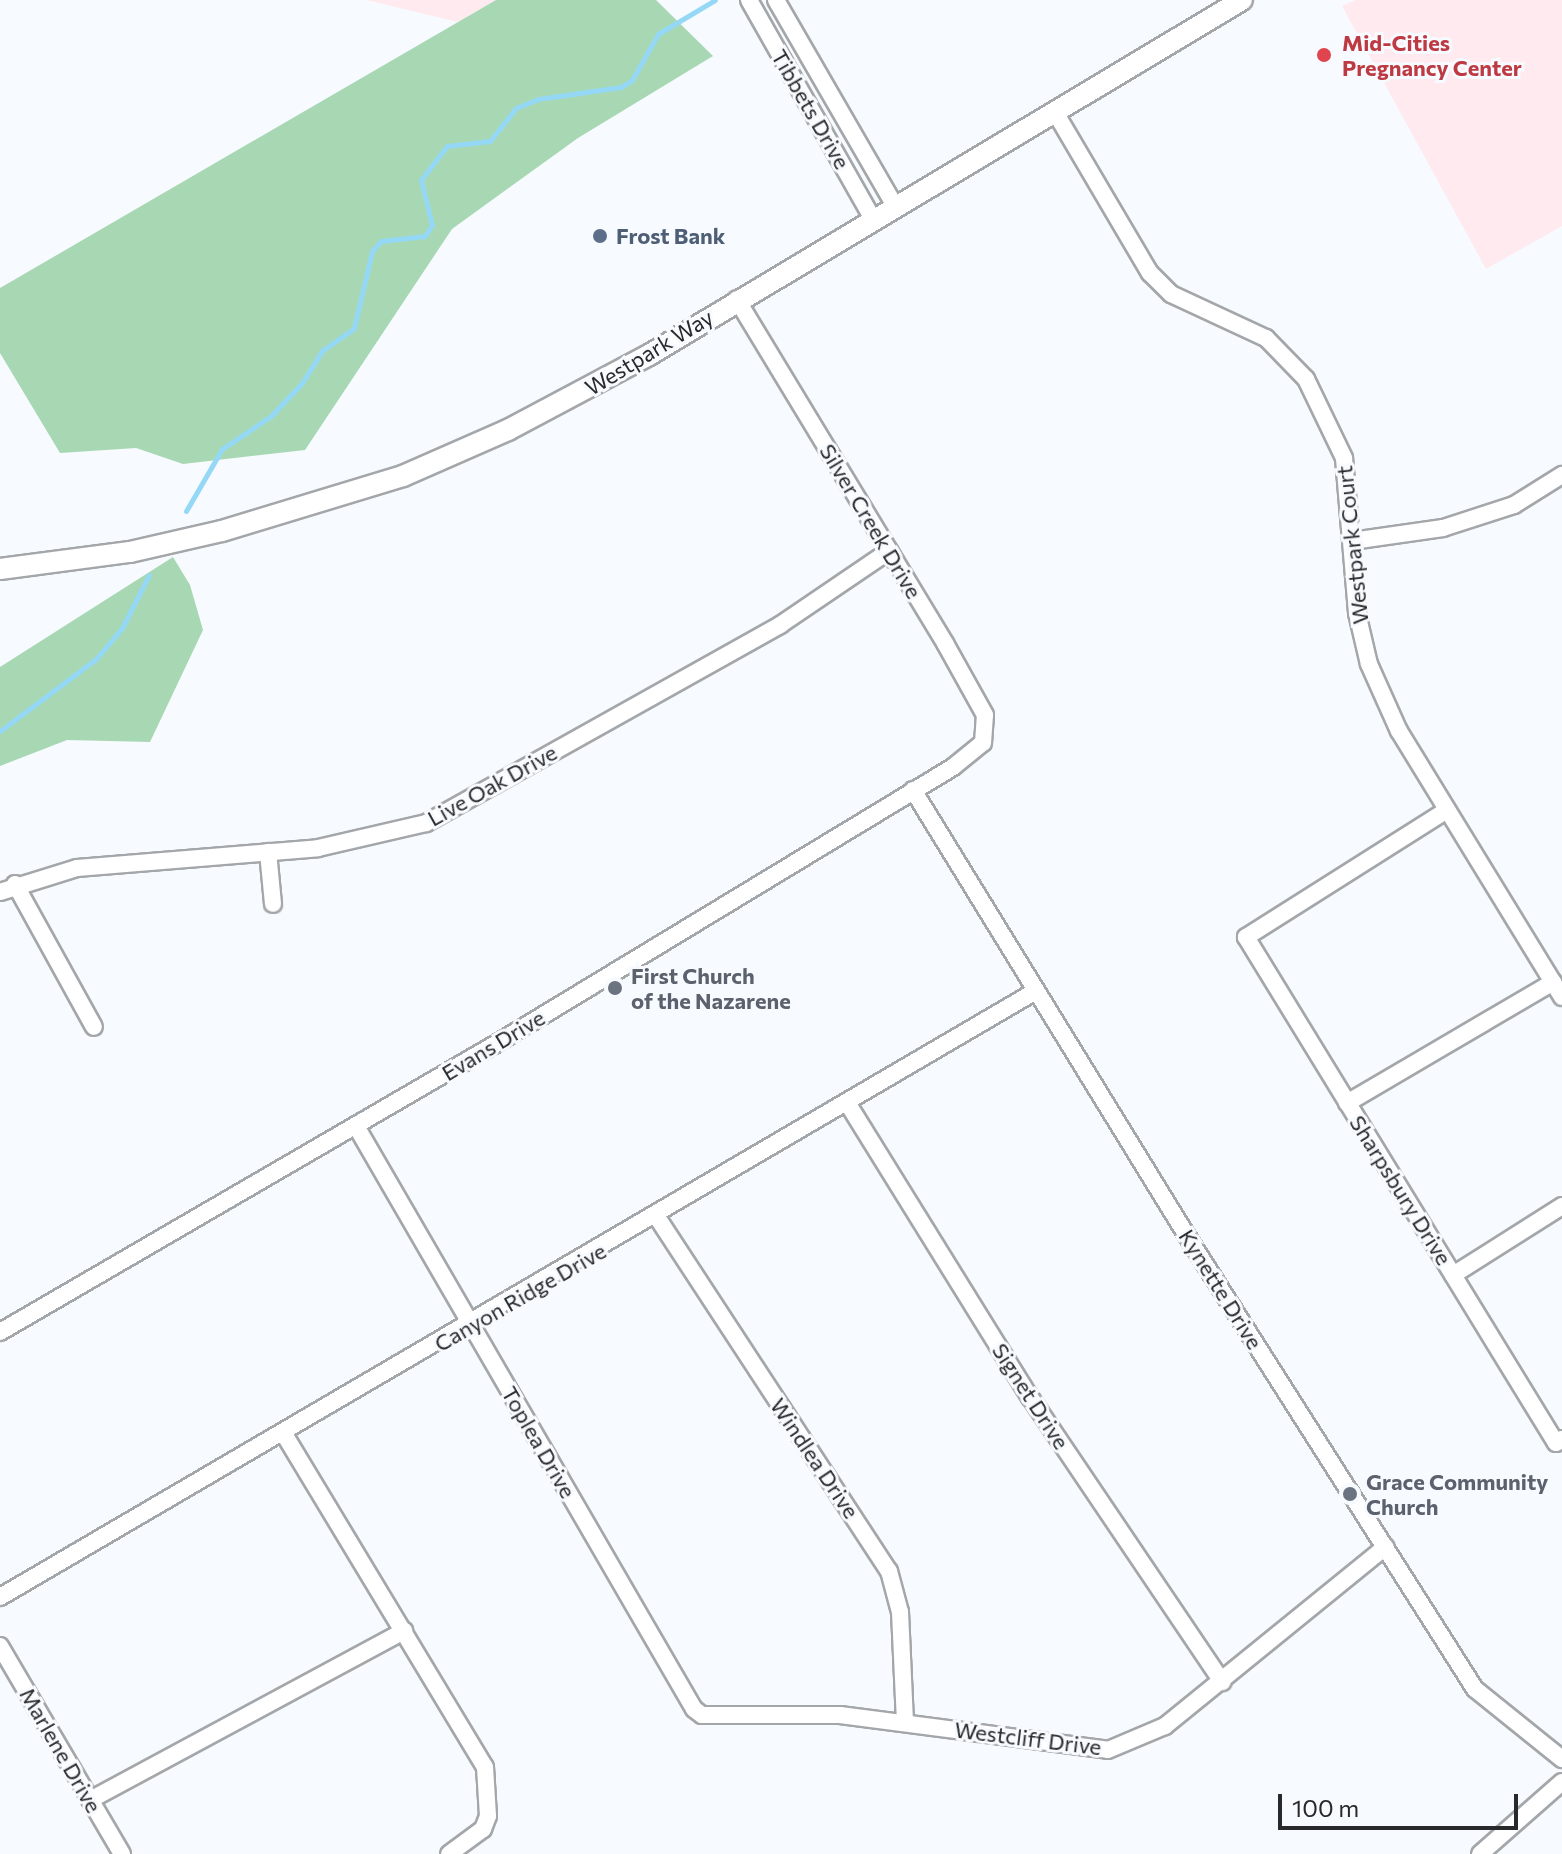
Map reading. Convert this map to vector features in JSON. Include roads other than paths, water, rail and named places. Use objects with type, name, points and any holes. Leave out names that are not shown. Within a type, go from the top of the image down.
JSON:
[{"type":"main road","name":"Westpark Way","points":[[0,569],[130,552],[188,539],[403,476],[508,430],[649,355],[737,299],[1242,0]]},
{"type":"street","name":"Tibbets Drive","points":[[749,0],[873,219]]},
{"type":"street","name":"Tibbets Drive","points":[[776,0],[895,206]]},
{"type":"street","name":"Westpark Court","points":[[1055,112],[1150,273],[1171,294],[1266,338],[1306,379],[1344,458],[1357,613],[1369,664],[1399,731],[1558,990]]},
{"type":"street","name":"Silver Creek Drive","points":[[737,299],[985,715],[988,727],[979,747]]},
{"type":"street","points":[[1352,541],[1443,528],[1514,505],[1562,475]]},
{"type":"street","name":"Live Oak Drive","points":[[8,888],[77,868],[318,848],[426,823],[780,625],[889,551]]},
{"type":"street","name":"Evans Drive","points":[[0,1332],[356,1126],[913,790],[979,747]]},
{"type":"street","name":"Kynette Drive","points":[[913,790],[1475,1689],[1562,1759]]},
{"type":"street","name":"Sharpsbury Drive","points":[[1447,810],[1246,937],[1453,1275],[1559,1441]]},
{"type":"street","points":[[268,852],[273,904]]},
{"type":"street","points":[[8,888],[94,1027]]},
{"type":"street","points":[[1347,1103],[1558,990]]},
{"type":"street","name":"Canyon Ridge Drive","points":[[0,1597],[657,1217],[1036,991]]},
{"type":"street","name":"Signet Drive","points":[[848,1104],[1030,1397],[1222,1682]]},
{"type":"street","name":"Toplea Drive","points":[[356,1126],[694,1709],[716,1718],[747,1715]]},
{"type":"street","points":[[1453,1275],[1562,1206]]},
{"type":"street","name":"Windlea Drive","points":[[657,1217],[889,1571],[900,1612],[905,1722]]},
{"type":"street","points":[[284,1434],[485,1767],[488,1816],[483,1829],[449,1854]]},
{"type":"street","name":"Westcliff Drive","points":[[747,1715],[840,1715],[1108,1750],[1165,1726],[1385,1547]]},
{"type":"street","points":[[90,1800],[404,1631]]},
{"type":"street","name":"Marlene Drive","points":[[0,1646],[122,1854]]},
{"type":"street","points":[[1480,1854],[1562,1782]]},
{"type":"waterway","points":[[186,511],[222,449],[271,416],[302,383],[323,350],[354,328],[372,251],[381,241],[425,236],[432,225],[421,180],[447,146],[490,141],[516,108],[538,99],[621,87],[632,80],[658,34],[715,0]]},
{"type":"waterway","points":[[0,731],[96,659],[122,628],[149,575]]},
{"type":"place","name":"Mid-Cities Pregnancy Center","points":[[1324,55]]},
{"type":"place","name":"Frost Bank","points":[[600,236]]},
{"type":"place","name":"First Church of the Nazarene","points":[[615,988]]},
{"type":"place","name":"Grace Community Church","points":[[1350,1494]]}]
